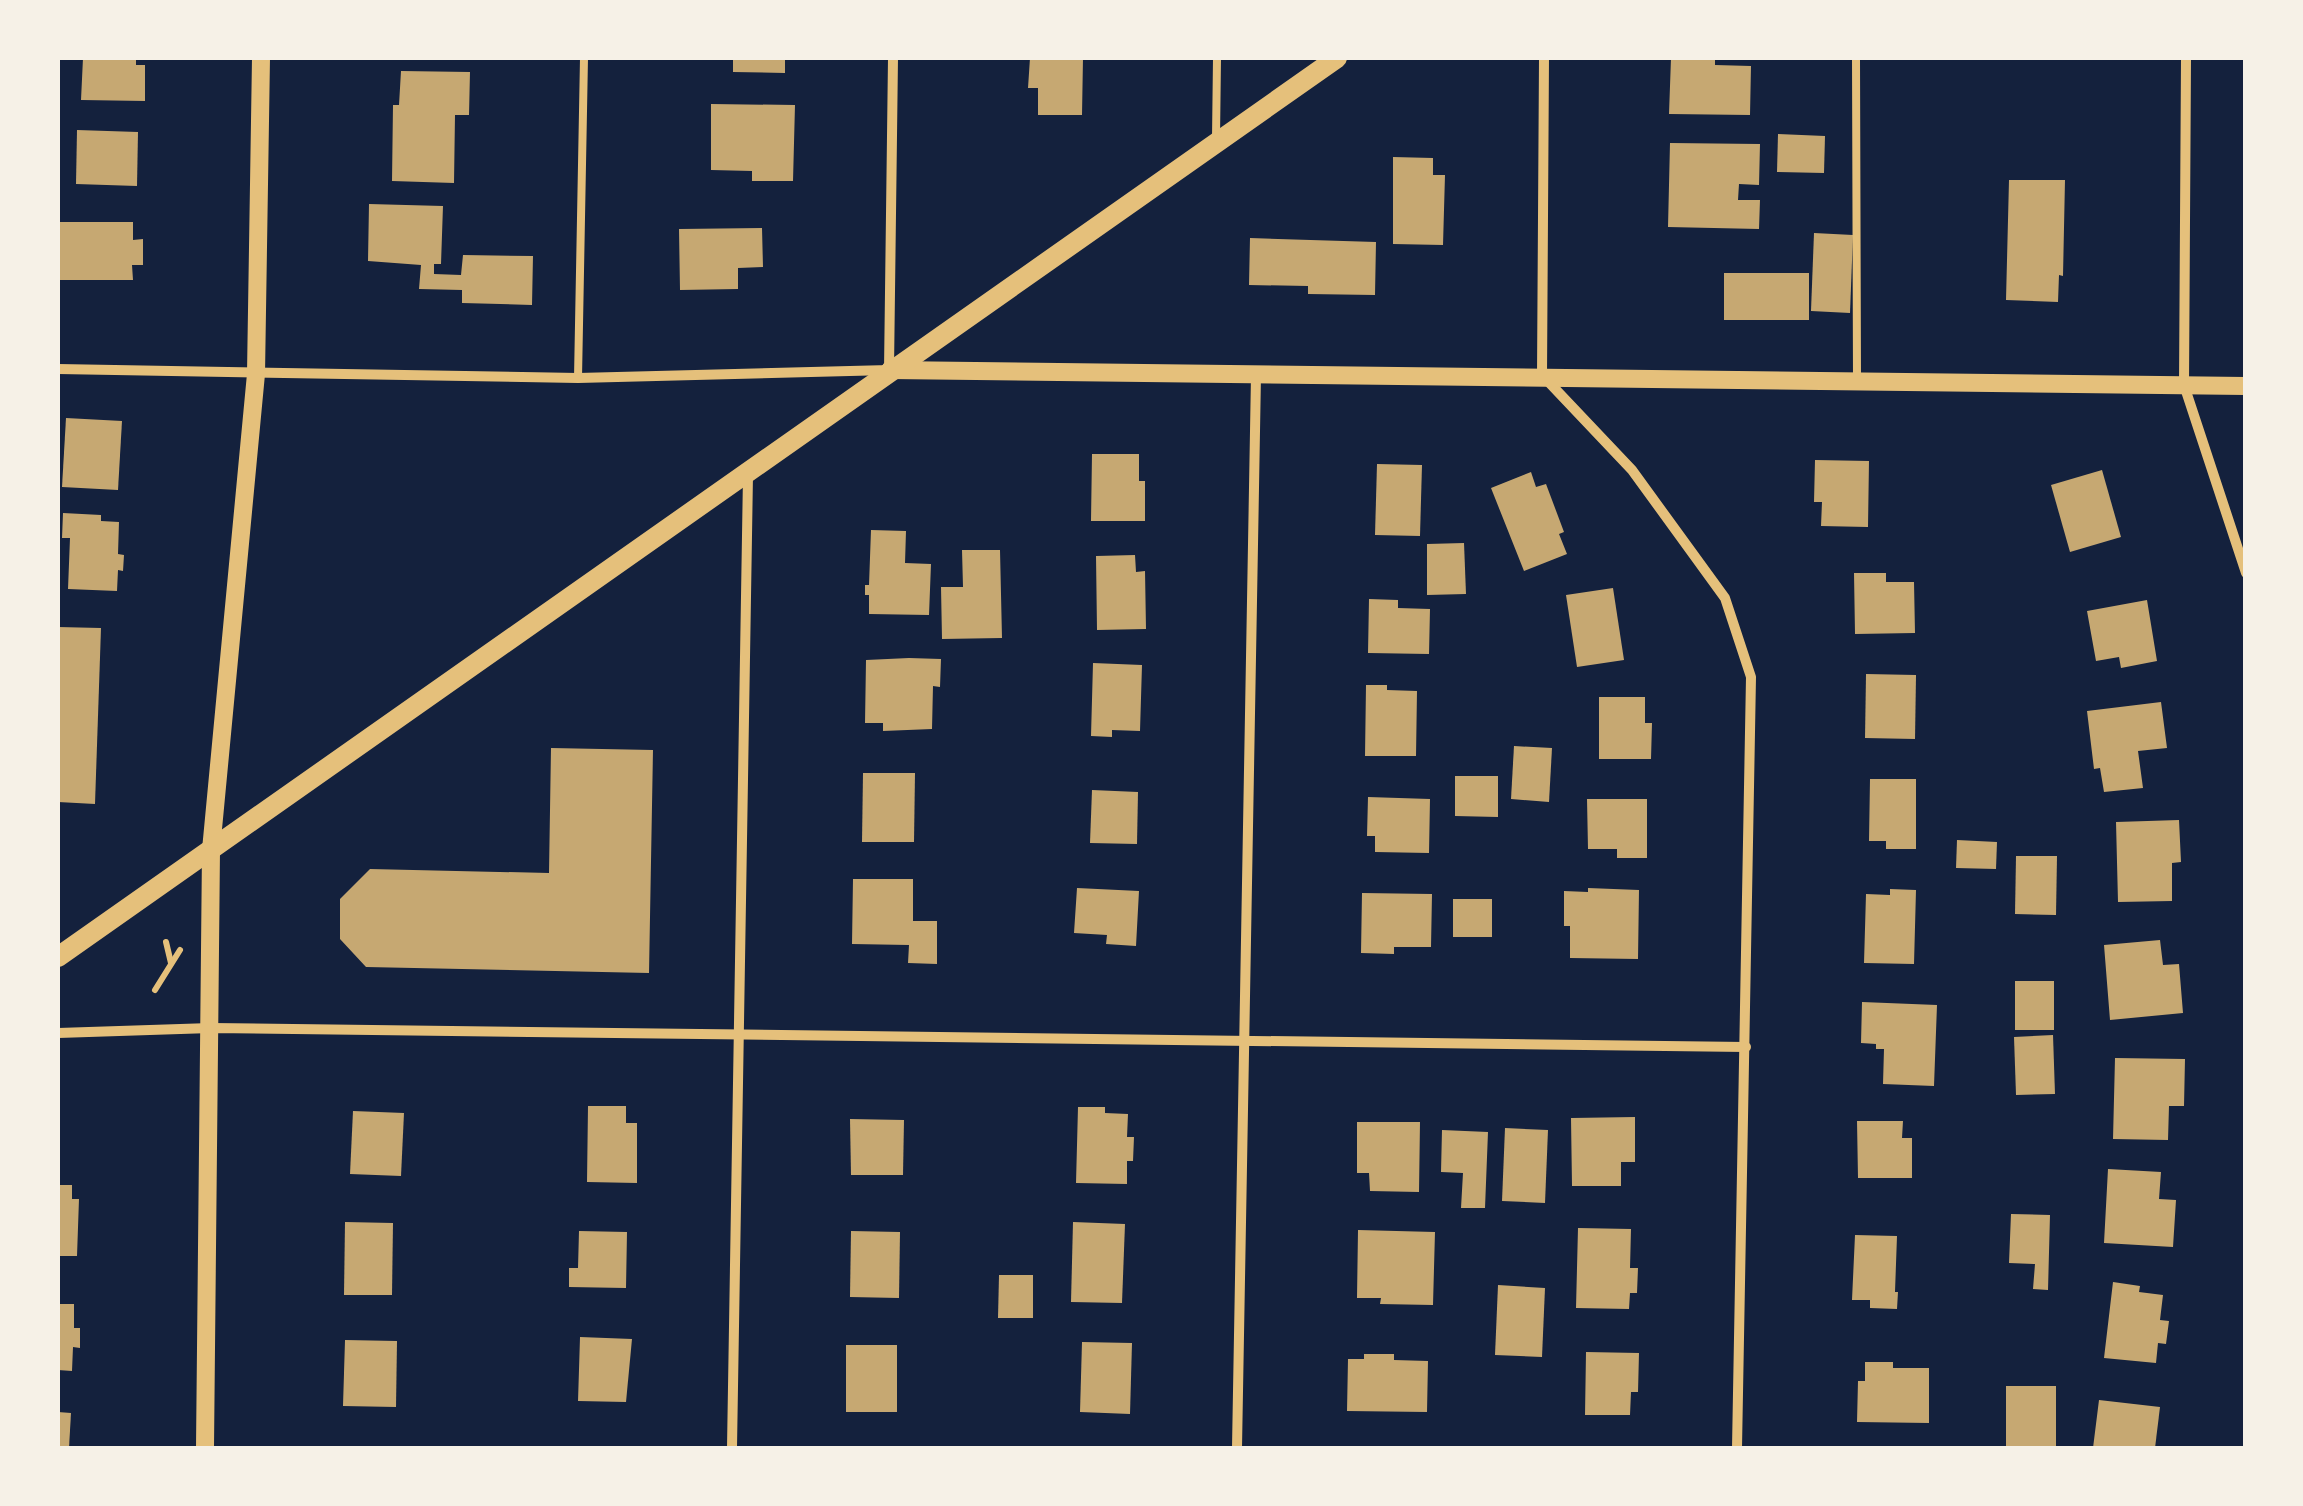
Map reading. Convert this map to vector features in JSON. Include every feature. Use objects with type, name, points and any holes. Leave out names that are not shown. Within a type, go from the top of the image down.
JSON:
[{"type":"main road","points":[[58,957],[1338,58]]},
{"type":"street","points":[[205,1448],[211,850],[256,374],[260,58]]},
{"type":"street","points":[[889,370],[894,58]]},
{"type":"street","points":[[1544,58],[1542,375],[1632,470],[1725,598],[1750,677],[1737,1448]]},
{"type":"street","points":[[2186,58],[2184,385],[2246,573]]},
{"type":"street","points":[[58,369],[578,378],[889,370],[1542,375],[2246,386]]},
{"type":"street","points":[[1237,1448],[1256,374]]},
{"type":"street","points":[[732,1448],[748,472]]},
{"type":"street","points":[[58,1033],[212,1028],[1746,1047]]},
{"type":"lane","points":[[578,378],[584,58]]},
{"type":"lane","points":[[1216,143],[1217,58]]},
{"type":"lane","points":[[1856,58],[1857,380]]},
{"type":"path","points":[[166,942],[171,963]]},
{"type":"path","points":[[155,990],[180,949]]},
{"type":"building","points":[[83,58],[136,58],[136,65],[145,65],[145,101],[81,100]]},
{"type":"building","points":[[733,58],[785,58],[785,73],[733,72]]},
{"type":"building","points":[[1030,58],[1083,58],[1082,115],[1038,115],[1038,88],[1028,88]]},
{"type":"building","points":[[1671,58],[1715,58],[1715,65],[1751,66],[1750,115],[1669,114]]},
{"type":"building","points":[[401,71],[470,72],[469,115],[455,115],[454,183],[392,181],[393,105],[399,105]]},
{"type":"building","points":[[711,104],[795,105],[793,181],[752,181],[752,171],[711,170]]},
{"type":"building","points":[[77,130],[138,132],[137,186],[76,184]]},
{"type":"building","points":[[1778,134],[1825,136],[1824,173],[1777,172]]},
{"type":"building","points":[[1670,143],[1760,144],[1759,185],[1739,184],[1738,200],[1760,200],[1759,229],[1668,227]]},
{"type":"building","points":[[1393,157],[1433,158],[1433,175],[1445,175],[1443,245],[1393,244]]},
{"type":"building","points":[[2009,180],[2065,180],[2063,276],[2059,275],[2058,302],[2006,300]]},
{"type":"building","points":[[369,204],[443,206],[441,264],[434,264],[434,274],[461,275],[463,255],[533,256],[532,305],[462,303],[462,290],[419,289],[421,265],[368,261]]},
{"type":"building","points":[[59,222],[133,222],[133,240],[143,239],[143,265],[132,265],[133,280],[60,280]]},
{"type":"building","points":[[762,228],[763,267],[738,268],[738,289],[680,290],[679,229]]},
{"type":"building","points":[[1814,233],[1853,235],[1850,313],[1811,311]]},
{"type":"building","points":[[1250,238],[1376,242],[1375,295],[1308,294],[1308,286],[1249,285]]},
{"type":"building","points":[[1724,273],[1809,273],[1809,320],[1724,320]]},
{"type":"building","points":[[66,418],[122,421],[118,490],[62,487]]},
{"type":"building","points":[[1092,454],[1139,454],[1139,481],[1145,481],[1145,521],[1091,521]]},
{"type":"building","points":[[1815,460],[1869,461],[1868,527],[1821,526],[1822,502],[1814,502]]},
{"type":"building","points":[[1377,464],[1422,465],[1420,536],[1375,535]]},
{"type":"building","points":[[2102,470],[2121,537],[2070,552],[2051,485]]},
{"type":"building","points":[[1531,472],[1536,487],[1546,484],[1564,532],[1559,534],[1567,554],[1524,571],[1491,488]]},
{"type":"building","points":[[63,513],[101,515],[101,521],[119,522],[118,554],[124,555],[123,571],[118,570],[117,591],[68,589],[70,538],[62,538]]},
{"type":"building","points":[[871,530],[906,531],[905,563],[931,564],[929,615],[869,614],[865,585],[869,585]]},
{"type":"building","points":[[1464,543],[1466,594],[1427,595],[1427,544]]},
{"type":"building","points":[[962,550],[1000,550],[1002,638],[942,639],[941,587],[963,587]]},
{"type":"building","points":[[1135,555],[1136,572],[1145,571],[1146,629],[1097,630],[1096,556]]},
{"type":"building","points":[[1854,573],[1886,573],[1886,582],[1914,582],[1915,633],[1855,634]]},
{"type":"building","points":[[1613,588],[1624,660],[1577,667],[1566,595]]},
{"type":"building","points":[[1369,599],[1398,600],[1398,608],[1430,609],[1429,654],[1368,653]]},
{"type":"building","points":[[2147,600],[2157,661],[2121,668],[2119,657],[2096,661],[2087,611]]},
{"type":"building","points":[[58,627],[101,628],[95,804],[58,802]]},
{"type":"building","points":[[941,659],[940,687],[933,686],[932,729],[883,731],[883,723],[865,723],[866,660]]},
{"type":"building","points":[[1093,663],[1142,665],[1140,731],[1112,730],[1112,737],[1091,736]]},
{"type":"building","points":[[1866,674],[1916,675],[1915,739],[1865,738]]},
{"type":"building","points":[[1366,685],[1417,691],[1416,756],[1365,756]]},
{"type":"building","points":[[1599,697],[1645,697],[1645,723],[1652,723],[1651,759],[1599,759]]},
{"type":"building","points":[[2161,702],[2167,748],[2138,751],[2143,788],[2104,792],[2100,768],[2094,769],[2087,711]]},
{"type":"building","points":[[1514,746],[1552,748],[1549,802],[1511,799]]},
{"type":"building","points":[[551,748],[653,750],[649,973],[366,967],[340,939],[340,899],[370,869],[549,873]]},
{"type":"building","points":[[863,773],[915,773],[914,842],[862,842]]},
{"type":"building","points":[[1455,776],[1498,776],[1498,817],[1455,816]]},
{"type":"building","points":[[1870,779],[1916,779],[1916,849],[1886,849],[1886,841],[1869,841]]},
{"type":"building","points":[[1092,790],[1138,792],[1137,844],[1090,843]]},
{"type":"building","points":[[1368,797],[1430,799],[1429,853],[1375,852],[1375,836],[1367,836]]},
{"type":"building","points":[[1587,799],[1647,799],[1647,858],[1617,858],[1617,849],[1588,849]]},
{"type":"building","points":[[2179,820],[2181,862],[2172,863],[2172,901],[2118,902],[2116,822]]},
{"type":"building","points":[[1957,840],[1997,842],[1996,869],[1956,868]]},
{"type":"building","points":[[2016,856],[2057,856],[2056,915],[2015,914]]},
{"type":"building","points":[[853,879],[913,879],[913,921],[937,921],[937,964],[908,963],[909,945],[852,944]]},
{"type":"building","points":[[1077,888],[1139,891],[1136,946],[1106,944],[1107,935],[1074,933]]},
{"type":"building","points":[[1588,888],[1639,890],[1638,959],[1570,958],[1570,926],[1564,926],[1564,891],[1588,892]]},
{"type":"building","points":[[1890,889],[1916,890],[1914,964],[1864,963],[1866,894],[1890,895]]},
{"type":"building","points":[[1362,893],[1432,894],[1431,947],[1394,947],[1394,954],[1361,953]]},
{"type":"building","points":[[1453,899],[1492,899],[1492,937],[1453,937]]},
{"type":"building","points":[[2160,940],[2163,965],[2179,964],[2183,1013],[2110,1020],[2104,945]]},
{"type":"building","points":[[2015,981],[2054,981],[2054,1030],[2015,1030]]},
{"type":"building","points":[[1862,1002],[1937,1005],[1934,1086],[1883,1084],[1884,1049],[1861,1043]]},
{"type":"building","points":[[2053,1035],[2055,1094],[2016,1095],[2014,1037]]},
{"type":"building","points":[[2115,1058],[2185,1059],[2184,1106],[2169,1106],[2168,1140],[2113,1139]]},
{"type":"building","points":[[588,1106],[626,1106],[626,1123],[637,1123],[637,1183],[587,1182]]},
{"type":"building","points":[[1078,1107],[1105,1107],[1105,1113],[1128,1114],[1127,1137],[1134,1137],[1133,1161],[1127,1161],[1127,1184],[1076,1183]]},
{"type":"building","points":[[353,1111],[404,1113],[401,1176],[350,1174]]},
{"type":"building","points":[[1635,1117],[1635,1162],[1621,1162],[1621,1186],[1572,1186],[1571,1118]]},
{"type":"building","points":[[850,1119],[904,1120],[903,1175],[851,1175]]},
{"type":"building","points":[[1857,1121],[1903,1121],[1902,1138],[1912,1138],[1912,1178],[1858,1178]]},
{"type":"building","points":[[1357,1122],[1420,1122],[1419,1192],[1370,1191],[1369,1173],[1357,1173]]},
{"type":"building","points":[[1505,1128],[1548,1130],[1545,1203],[1502,1201]]},
{"type":"building","points":[[1442,1130],[1488,1132],[1485,1208],[1461,1208],[1463,1173],[1441,1172]]},
{"type":"building","points":[[2108,1169],[2161,1172],[2159,1199],[2176,1200],[2173,1247],[2104,1243]]},
{"type":"building","points":[[58,1185],[72,1185],[72,1199],[79,1199],[77,1256],[58,1256]]},
{"type":"building","points":[[2011,1214],[2050,1215],[2048,1290],[2033,1289],[2035,1264],[2009,1263]]},
{"type":"building","points":[[345,1222],[393,1223],[392,1295],[344,1295]]},
{"type":"building","points":[[1073,1222],[1125,1224],[1122,1303],[1071,1302]]},
{"type":"building","points":[[1578,1228],[1631,1229],[1630,1268],[1638,1268],[1637,1293],[1630,1293],[1629,1309],[1576,1308]]},
{"type":"building","points":[[1358,1230],[1435,1232],[1433,1305],[1380,1304],[1381,1298],[1357,1298]]},
{"type":"building","points":[[579,1231],[627,1232],[626,1288],[569,1287],[569,1268],[578,1268]]},
{"type":"building","points":[[851,1231],[900,1232],[899,1298],[850,1297]]},
{"type":"building","points":[[1855,1235],[1897,1236],[1897,1309],[1870,1308],[1870,1300],[1852,1300]]},
{"type":"building","points":[[999,1275],[1033,1275],[1033,1318],[998,1318]]},
{"type":"building","points":[[2113,1282],[2140,1286],[2139,1292],[2163,1295],[2160,1320],[2169,1321],[2166,1344],[2158,1343],[2156,1363],[2104,1358]]},
{"type":"building","points":[[1498,1285],[1545,1288],[1542,1357],[1495,1355]]},
{"type":"building","points":[[58,1304],[74,1304],[74,1328],[80,1328],[80,1348],[73,1347],[72,1371],[58,1370]]},
{"type":"building","points":[[580,1337],[632,1339],[626,1402],[578,1401]]},
{"type":"building","points":[[345,1340],[397,1341],[396,1407],[343,1406]]},
{"type":"building","points":[[1082,1342],[1132,1343],[1130,1414],[1080,1412]]},
{"type":"building","points":[[846,1345],[897,1345],[897,1412],[846,1412]]},
{"type":"building","points":[[1586,1352],[1639,1353],[1638,1392],[1631,1392],[1630,1415],[1585,1415]]},
{"type":"building","points":[[1364,1354],[1394,1354],[1394,1360],[1428,1361],[1427,1412],[1347,1411],[1348,1359],[1364,1359]]},
{"type":"building","points":[[1865,1362],[1893,1362],[1893,1368],[1929,1368],[1929,1423],[1857,1422],[1858,1381],[1865,1381]]},
{"type":"building","points":[[2006,1386],[2056,1386],[2056,1446],[2006,1447]]},
{"type":"building","points":[[2099,1400],[2160,1407],[2155,1448],[2093,1448]]},
{"type":"building","points":[[58,1412],[71,1413],[69,1448],[58,1448]]}]
